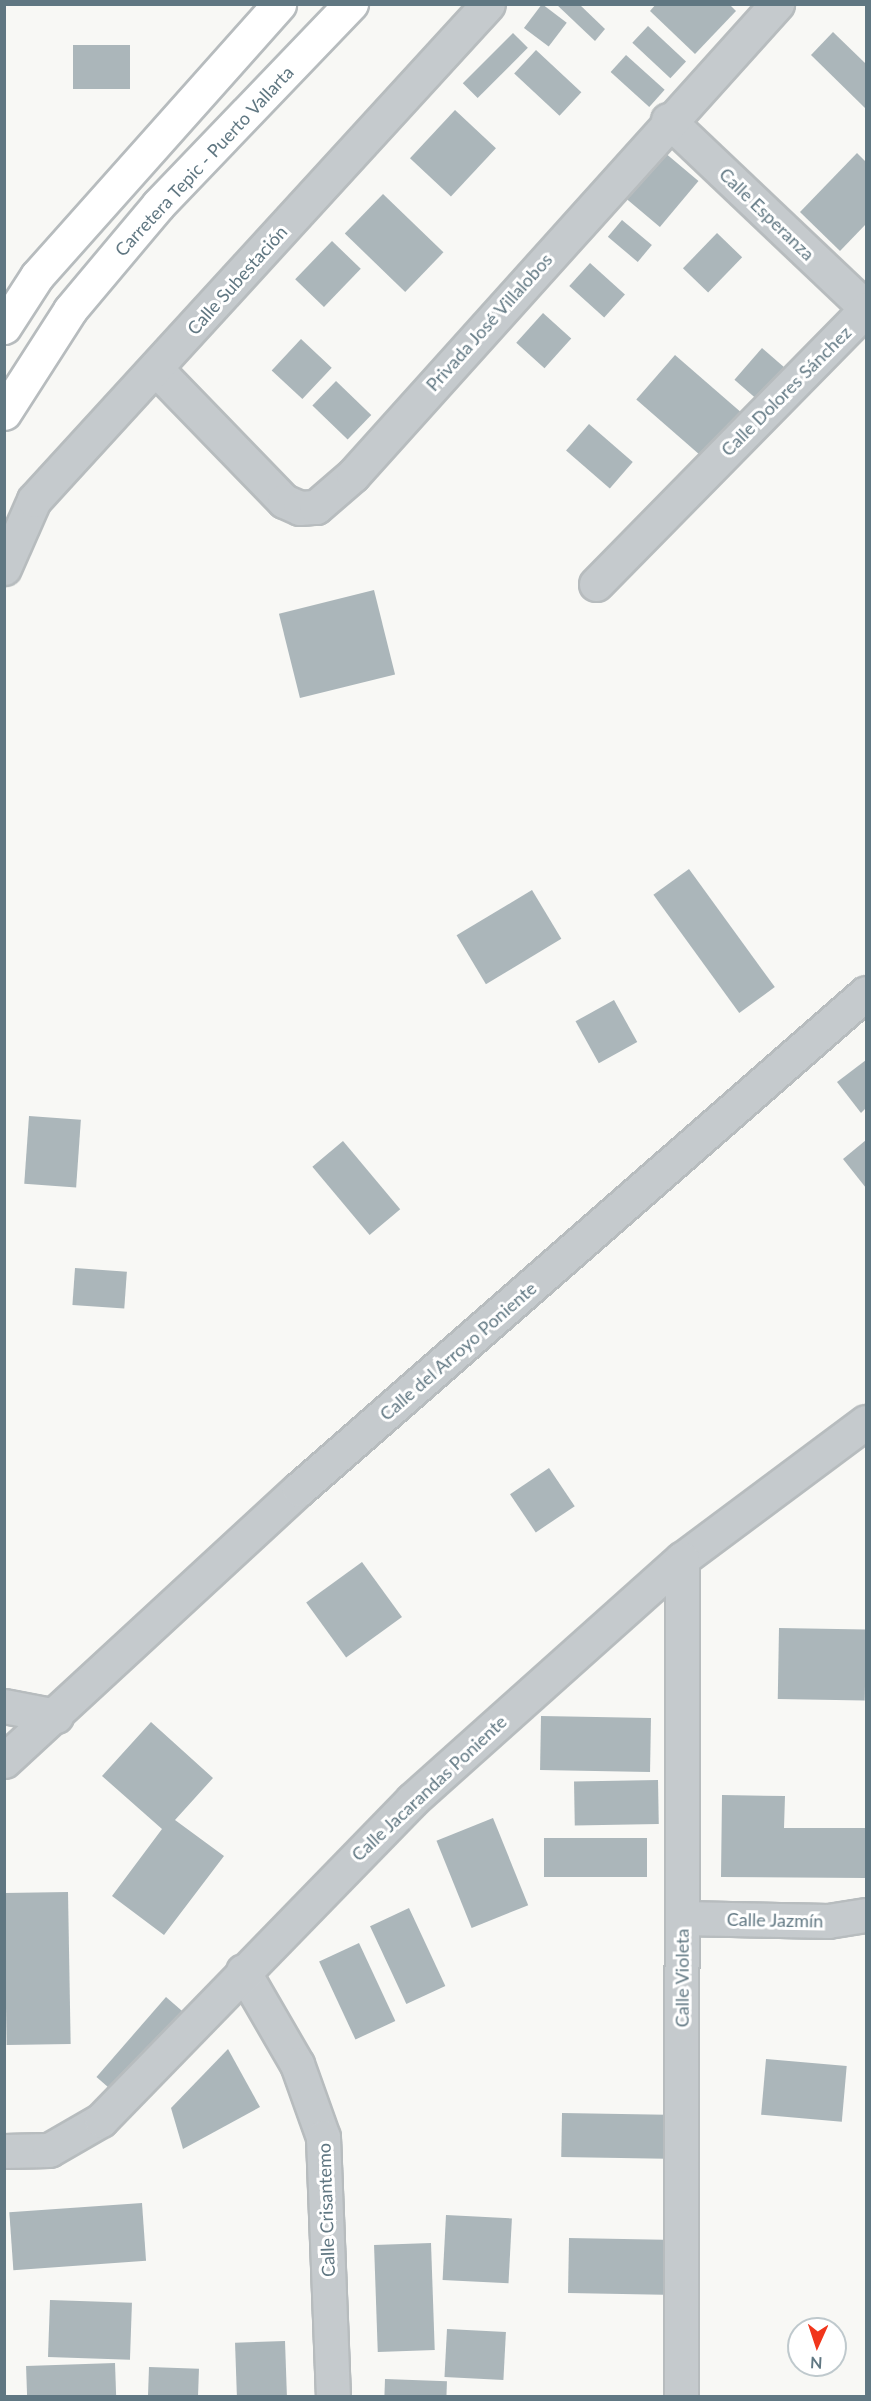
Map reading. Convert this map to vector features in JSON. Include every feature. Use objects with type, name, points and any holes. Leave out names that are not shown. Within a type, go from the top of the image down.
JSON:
[{"type":"highway","points":[[4,327],[37,276],[279,4]]},
{"type":"highway","points":[[158,205],[258,76],[324,4]]},
{"type":"highway","name":"Carretera Tepic - Puerto Vallarta","points":[[4,413],[70,310],[158,205],[351,4]]},
{"type":"street","name":"Calle Subestación","points":[[4,568],[34,500],[488,4]]},
{"type":"street","name":"Privada José Villalobos","points":[[156,369],[284,501],[300,508],[316,507],[353,475],[669,120],[777,4]]},
{"type":"street","name":"Calle Esperanza","points":[[669,120],[867,308]]},
{"type":"street","name":"Calle Dolores Sánchez","points":[[596,584],[867,308]]},
{"type":"street","name":"Calle del Arroyo Poniente","points":[[4,1761],[56,1716],[299,1489],[867,993]]},
{"type":"street","name":"Calle Jacarandas Poniente","points":[[4,2151],[49,2150],[101,2120],[243,1971],[412,1800],[682,1558],[867,1422]]},
{"type":"street","name":"Calle Violeta","points":[[681,2397],[682,1558]]},
{"type":"street","points":[[4,1706],[56,1716]]},
{"type":"street","name":"Calle Jazmín","points":[[682,1918],[828,1921],[867,1915]]},
{"type":"street","name":"Calle Crisantemo","points":[[243,1971],[297,2064],[324,2137],[333,2397]]},
{"type":"building","points":[[542,4],[567,23],[549,47],[524,28]]},
{"type":"building","points":[[556,4],[579,4],[605,29],[595,41]]},
{"type":"building","points":[[656,4],[729,4],[736,11],[695,54],[650,11]]},
{"type":"building","points":[[648,26],[686,61],[670,78],[632,43]]},
{"type":"building","points":[[833,32],[866,64],[866,109],[811,55]]},
{"type":"building","points":[[513,33],[528,48],[478,98],[463,83]]},
{"type":"building","points":[[73,45],[130,45],[130,89],[73,89]]},
{"type":"building","points":[[536,50],[581,92],[560,116],[514,73]]},
{"type":"building","points":[[626,55],[665,90],[649,107],[611,72]]},
{"type":"building","points":[[455,110],[496,148],[451,196],[410,158]]},
{"type":"building","points":[[664,152],[698,181],[660,227],[625,198]]},
{"type":"building","points":[[857,153],[866,162],[866,224],[840,251],[800,212]]},
{"type":"building","points":[[383,194],[443,252],[405,292],[345,234]]},
{"type":"building","points":[[622,220],[652,245],[638,262],[608,237]]},
{"type":"building","points":[[717,233],[742,257],[708,293],[683,268]]},
{"type":"building","points":[[332,241],[361,269],[324,307],[295,279]]},
{"type":"building","points":[[590,263],[625,294],[604,317],[569,286]]},
{"type":"building","points":[[543,313],[571,338],[544,368],[516,343]]},
{"type":"building","points":[[301,339],[332,368],[302,399],[272,370]]},
{"type":"building","points":[[762,348],[790,372],[762,404],[734,380]]},
{"type":"building","points":[[675,355],[744,415],[706,460],[636,400]]},
{"type":"building","points":[[336,381],[371,415],[348,439],[312,405]]},
{"type":"building","points":[[589,424],[633,462],[610,488],[566,450]]},
{"type":"building","points":[[374,590],[395,674],[300,698],[279,614]]},
{"type":"building","points":[[689,869],[775,987],[739,1013],[653,895]]},
{"type":"building","points":[[532,890],[561,939],[486,984],[457,935]]},
{"type":"building","points":[[614,1000],[637,1042],[599,1063],[576,1021]]},
{"type":"building","points":[[866,1060],[866,1108],[861,1113],[837,1082]]},
{"type":"building","points":[[29,1116],[81,1120],[76,1187],[24,1184]]},
{"type":"building","points":[[866,1140],[866,1188],[843,1159]]},
{"type":"building","points":[[343,1141],[400,1209],[370,1235],[312,1167]]},
{"type":"building","points":[[75,1268],[127,1272],[124,1309],[72,1305]]},
{"type":"building","points":[[549,1468],[575,1506],[536,1532],[510,1494]]},
{"type":"building","points":[[362,1562],[402,1617],[346,1658],[306,1603]]},
{"type":"building","points":[[779,1628],[866,1630],[865,1701],[778,1699]]},
{"type":"building","points":[[541,1716],[651,1718],[650,1772],[540,1770]]},
{"type":"building","points":[[151,1722],[213,1778],[175,1820],[224,1856],[164,1935],[112,1896],[162,1829],[102,1776]]},
{"type":"building","points":[[658,1780],[659,1824],[575,1825],[574,1781]]},
{"type":"building","points":[[722,1795],[785,1796],[784,1828],[866,1828],[866,1878],[721,1877]]},
{"type":"building","points":[[493,1818],[528,1905],[472,1928],[436,1841]]},
{"type":"building","points":[[544,1838],[647,1838],[647,1877],[544,1877]]},
{"type":"building","points":[[68,1892],[71,2044],[7,2045],[4,1893]]},
{"type":"building","points":[[409,1908],[445,1986],[406,2004],[370,1926]]},
{"type":"building","points":[[359,1943],[395,2021],[355,2040],[319,1962]]},
{"type":"building","points":[[166,1997],[190,2018],[121,2098],[96,2077]]},
{"type":"building","points":[[228,2049],[260,2107],[183,2149],[171,2108]]},
{"type":"building","points":[[766,2059],[847,2066],[842,2122],[761,2115]]},
{"type":"building","points":[[562,2113],[666,2115],[665,2159],[561,2157]]},
{"type":"building","points":[[142,2203],[146,2261],[13,2270],[9,2212]]},
{"type":"building","points":[[446,2215],[512,2218],[509,2283],[443,2280]]},
{"type":"building","points":[[569,2238],[664,2240],[663,2295],[568,2293]]},
{"type":"building","points":[[431,2243],[435,2350],[378,2352],[374,2245]]},
{"type":"building","points":[[50,2300],[132,2303],[130,2360],[48,2357]]},
{"type":"building","points":[[447,2329],[506,2332],[503,2380],[444,2377]]},
{"type":"building","points":[[285,2341],[287,2396],[237,2396],[235,2343]]},
{"type":"building","points":[[115,2363],[116,2396],[27,2396],[26,2366]]},
{"type":"building","points":[[149,2367],[199,2369],[198,2396],[148,2396]]},
{"type":"building","points":[[385,2379],[447,2381],[446,2396],[384,2396]]}]
